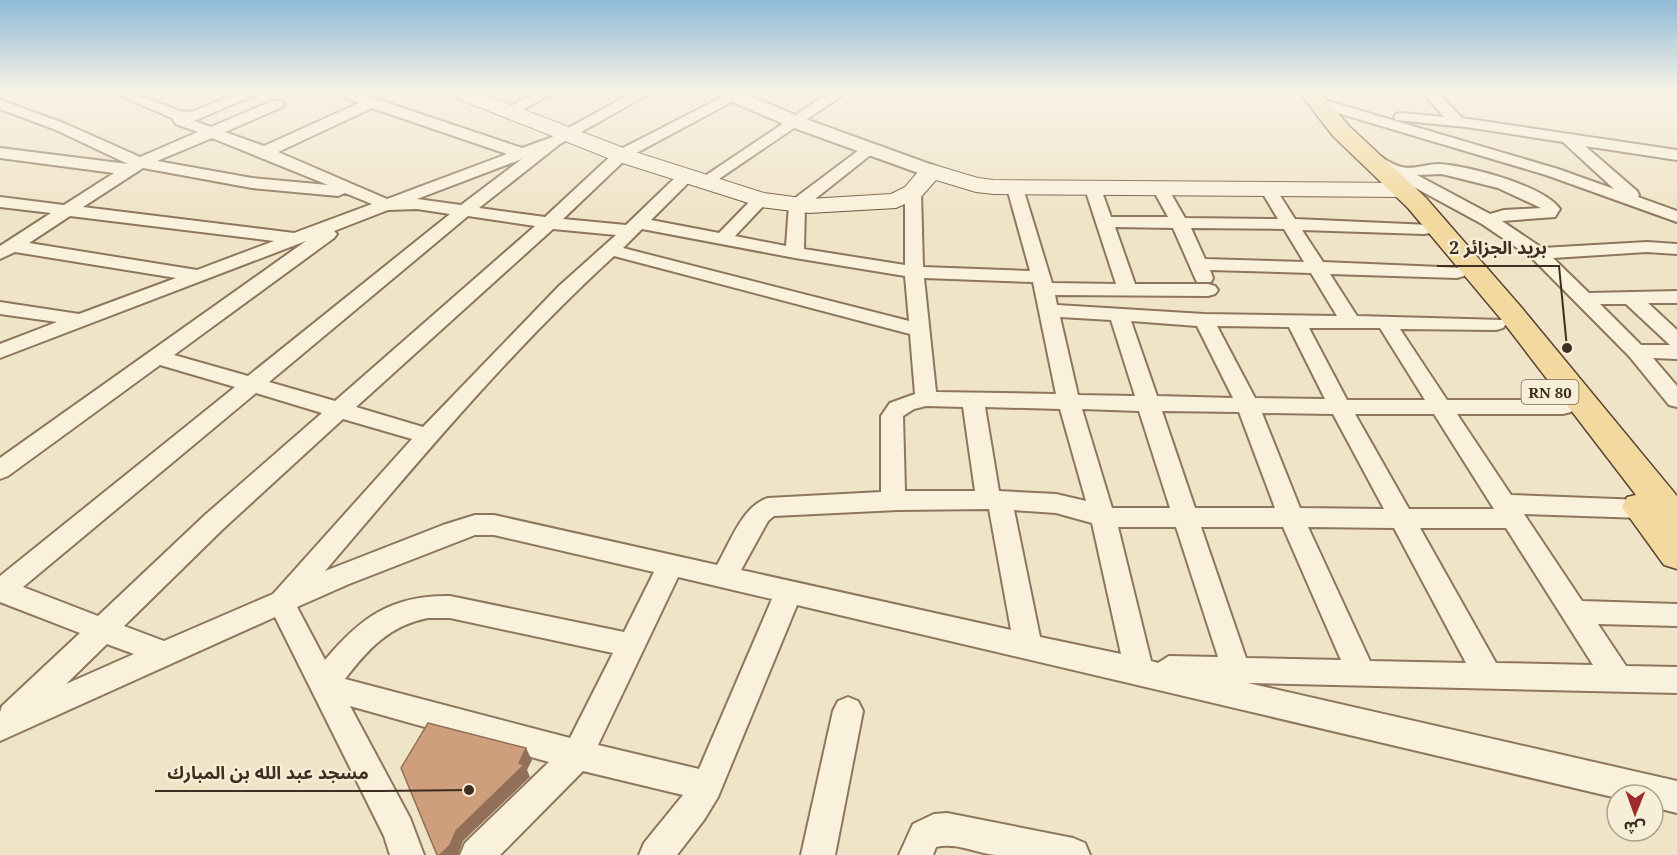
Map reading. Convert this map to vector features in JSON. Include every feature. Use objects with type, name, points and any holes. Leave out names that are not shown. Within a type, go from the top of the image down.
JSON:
[{"type":"main road","points":[[551,132],[761,200],[797,205],[897,201],[913,192],[931,171],[976,185],[1093,189],[1268,189],[1389,175]]},
{"type":"main road","name":"RN 80","points":[[1347,132],[1389,175],[1511,313],[1677,521]]},
{"type":"main road","name":"RN 80","points":[[1389,175],[1424,229],[1496,324],[1677,554]]},
{"type":"street","points":[[70,132],[134,166]]},
{"type":"street","points":[[6,250],[134,166],[214,132]]},
{"type":"street","points":[[223,132],[412,200],[549,223],[634,227],[723,239],[795,253],[1044,292],[1119,315],[1296,322],[1496,324]]},
{"type":"street","points":[[272,149],[309,132]]},
{"type":"street","points":[[458,132],[521,153]]},
{"type":"street","points":[[0,351],[202,276],[293,239],[388,205],[412,200],[571,132]]},
{"type":"street","points":[[1,727],[214,522],[549,223],[621,155],[664,132]]},
{"type":"street","points":[[281,603],[428,436],[566,290],[634,227],[695,179],[776,132]]},
{"type":"street","points":[[820,132],[931,171]]},
{"type":"street","points":[[1416,132],[1498,155],[1677,216]]},
{"type":"street","points":[[1525,132],[1677,155]]},
{"type":"street","points":[[165,654],[0,590],[464,210],[561,137]]},
{"type":"street","points":[[1567,138],[1642,204]]},
{"type":"street","points":[[272,149],[388,205]]},
{"type":"street","points":[[795,253],[797,205],[868,150]]},
{"type":"street","points":[[0,153],[134,166],[252,183],[360,193]]},
{"type":"street","points":[[0,170],[23,156]]},
{"type":"street","points":[[1389,175],[1427,169],[1449,170],[1534,196],[1552,208],[1549,213],[1504,214],[1488,220]]},
{"type":"street","points":[[1389,175],[1488,220],[1538,254],[1636,351],[1677,400]]},
{"type":"street","points":[[1015,188],[1044,292],[1069,402],[1103,517],[1131,668]]},
{"type":"street","points":[[1160,188],[1198,264],[1208,290],[1214,320],[1246,404],[1361,673]]},
{"type":"street","points":[[1093,189],[1128,290]]},
{"type":"street","points":[[1268,189],[1351,323]]},
{"type":"street","points":[[913,192],[914,272],[926,399]]},
{"type":"street","points":[[723,239],[761,200]]},
{"type":"street","points":[[2,204],[68,210],[293,239]]},
{"type":"street","points":[[0,470],[348,220]]},
{"type":"street","points":[[1104,222],[1290,224],[1424,229]]},
{"type":"street","points":[[1538,254],[1647,247],[1677,249]]},
{"type":"street","points":[[6,250],[202,276]]},
{"type":"street","points":[[611,250],[919,330]]},
{"type":"street","points":[[1198,264],[1457,272]]},
{"type":"street","points":[[1044,292],[1208,290]]},
{"type":"street","points":[[1584,299],[1677,297]]},
{"type":"street","points":[[1632,299],[1677,341]]},
{"type":"street","points":[[0,308],[81,320]]},
{"type":"street","points":[[1119,315],[1236,670]]},
{"type":"street","points":[[1296,322],[1340,407],[1488,676]]},
{"type":"street","points":[[1386,323],[1618,679]]},
{"type":"street","points":[[0,365],[58,329]]},
{"type":"street","points":[[1636,351],[1677,352]]},
{"type":"street","points":[[156,357],[338,412],[428,436]]},
{"type":"street","points":[[893,499],[892,416],[894,409],[926,399],[1340,407],[1563,407]]},
{"type":"street","points":[[973,400],[1028,646]]},
{"type":"street","points":[[724,576],[759,514],[768,507],[893,499],[1065,503],[1103,517],[1184,515],[1400,517],[1508,511],[1642,509]]},
{"type":"street","points":[[1,727],[351,572],[475,525],[512,528],[1131,668],[1677,797]]},
{"type":"street","points":[[477,855],[578,755],[671,564]]},
{"type":"street","points":[[656,855],[693,809],[706,786],[789,591]]},
{"type":"street","points":[[281,603],[398,830],[407,855]]},
{"type":"street","points":[[323,686],[363,635],[379,623],[420,607],[450,607],[630,645]]},
{"type":"street","points":[[1574,612],[1677,615]]},
{"type":"street","points":[[1131,668],[1677,680]]},
{"type":"street","points":[[323,686],[578,755],[706,786]]},
{"type":"street","points":[[818,855],[848,711]]},
{"type":"street","points":[[916,855],[918,845],[926,833],[936,828],[1073,855]]},
{"type":"building","points":[[428,723],[526,748],[519,763],[524,765],[456,831],[450,845],[440,855],[437,855],[401,768]]},
{"type":"place","name":"بريد الجزائر 2","points":[[1567,348]]},
{"type":"place","name":"مسجد عبد الله بن المبارك","points":[[469,790]]}]
